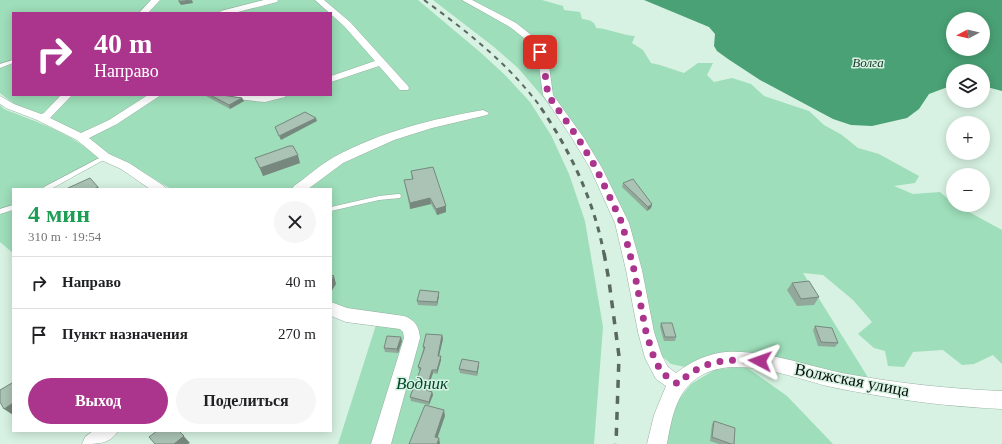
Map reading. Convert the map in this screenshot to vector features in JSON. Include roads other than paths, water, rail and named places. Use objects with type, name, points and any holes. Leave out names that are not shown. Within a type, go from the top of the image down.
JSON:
[{"type":"street","points":[[144,12],[156,0]]},
{"type":"street","points":[[228,12],[274,0]]},
{"type":"street","points":[[319,0],[347,24],[380,63],[404,88]]},
{"type":"street","points":[[466,0],[513,26],[527,36],[540,52],[544,66],[548,95],[578,138],[596,168],[622,223],[634,270],[646,332],[654,358],[662,373],[678,384]]},
{"type":"street","points":[[332,79],[380,63]]},
{"type":"street","points":[[41,118],[48,115],[66,96]]},
{"type":"street","points":[[81,137],[113,122],[154,96]]},
{"type":"street","points":[[235,96],[265,99],[277,96]]},
{"type":"street","points":[[0,99],[10,106],[41,118],[81,137],[105,157],[125,166],[158,188]]},
{"type":"street","points":[[301,188],[338,161],[366,146],[449,119],[483,113]]},
{"type":"street","points":[[332,309],[346,315],[404,323],[411,330],[412,338],[381,444]]},
{"type":"street","name":"Волжская улица","points":[[657,444],[660,426],[668,401],[678,384],[688,373],[712,363],[730,359],[760,361],[882,388],[954,398],[1002,400]]},
{"type":"street","points":[[92,444],[107,432]]},
{"type":"lane","points":[[0,66],[12,61]]},
{"type":"lane","points":[[48,188],[105,157]]},
{"type":"lane","points":[[332,209],[379,198],[398,196]]},
{"type":"lane","points":[[0,212],[12,207]]},
{"type":"water","name":"Волга","points":[[644,0],[1002,0],[1002,91],[990,88],[990,64],[946,64],[946,88],[929,94],[919,109],[907,118],[872,126],[851,125],[833,119],[760,80],[728,59],[717,51],[714,46],[715,34],[709,27]]},
{"type":"railway","points":[[424,0],[488,50],[530,93],[542,109]]},
{"type":"railway","points":[[541,108],[562,142],[588,196],[600,234],[604,254]]},
{"type":"railway","points":[[604,253],[619,356],[616,444]]},
{"type":"park label","name":"Водник","points":[[422,383]]}]
